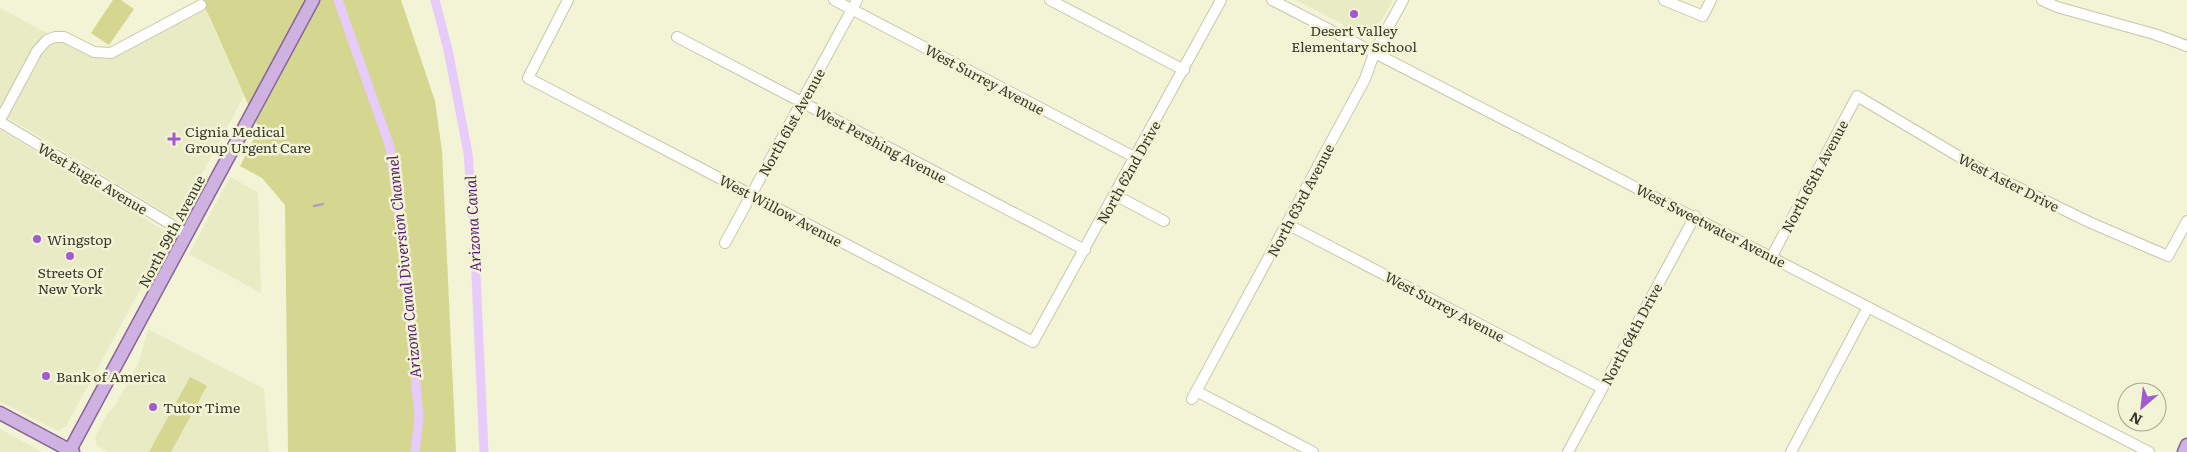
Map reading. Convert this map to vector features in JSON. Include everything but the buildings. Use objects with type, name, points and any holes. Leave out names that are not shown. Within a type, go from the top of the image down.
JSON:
[{"type":"main road","name":"North 59th Avenue","points":[[69,451],[314,0]]},
{"type":"main road","points":[[0,413],[69,451]]},
{"type":"main road","points":[[2184,452],[2187,446]]},
{"type":"street","name":"West Willow Avenue","points":[[567,0],[528,78],[1033,342]]},
{"type":"street","name":"West Surrey Avenue","points":[[834,0],[855,5],[1136,158]]},
{"type":"street","points":[[1050,0],[1184,70]]},
{"type":"street","name":"North 62nd Drive","points":[[1033,342],[1222,0]]},
{"type":"street","name":"West Sweetwater Avenue","points":[[1272,0],[1695,216],[2149,452]]},
{"type":"street","name":"North 63rd Avenue","points":[[1312,452],[1194,395],[1365,79],[1375,52],[1403,0]]},
{"type":"street","points":[[1664,0],[1703,16],[1711,0]]},
{"type":"street","points":[[2042,0],[2057,7],[2154,34],[2187,46]]},
{"type":"street","points":[[0,121],[37,51],[47,40],[60,36],[94,52],[111,53],[201,5]]},
{"type":"street","name":"North 61st Avenue","points":[[725,244],[855,5]]},
{"type":"street","name":"West Pershing Avenue","points":[[677,37],[1085,250]]},
{"type":"street","name":"West Aster Drive","points":[[1857,96],[1980,169],[2089,222],[2168,256],[2187,221]]},
{"type":"street","name":"North 65th Avenue","points":[[1772,256],[1857,96]]},
{"type":"street","name":"West Eugie Avenue","points":[[0,121],[187,234]]},
{"type":"street","points":[[1115,195],[1164,220]]},
{"type":"street","name":"North 64th Drive","points":[[1568,452],[1695,216]]},
{"type":"street","name":"West Surrey Avenue","points":[[1287,224],[1602,388]]},
{"type":"street","points":[[1791,452],[1868,307]]},
{"type":"shaded area","name":"Desert Valley Elementary School","points":[[1296,0],[1393,0],[1377,28],[1367,34],[1360,33]]},
{"type":"shaded area","points":[[0,8],[89,56],[104,59],[115,57],[205,9],[244,96],[179,216],[171,216],[0,113]]},
{"type":"shaded area","points":[[0,130],[168,233],[167,240],[66,426],[58,431],[0,402]]},
{"type":"shaded area","points":[[230,177],[258,192],[261,293],[189,254]]},
{"type":"shaded area","points":[[148,329],[264,389],[269,452],[108,452],[97,446],[95,437],[108,413],[115,406],[139,362]]},
{"type":"shaded area","points":[[0,429],[42,452],[0,452]]},
{"type":"green space","points":[[113,0],[121,0],[134,9],[109,45],[91,33]]},
{"type":"green space","points":[[200,0],[401,0],[435,101],[442,151],[456,452],[288,452],[285,205],[262,178],[240,166],[259,129],[210,18]]},
{"type":"green space","points":[[190,377],[207,386],[171,452],[149,452]]},
{"type":"waterway","name":"Arizona Canal Diversion Channel","points":[[338,0],[390,147],[406,274],[419,418],[415,452]]},
{"type":"waterway","name":"Arizona Canal","points":[[435,0],[448,50],[468,153],[474,232],[484,452]]},
{"type":"waterway","points":[[314,206],[323,204]]},
{"type":"place","name":"Desert Valley Elementary School","points":[[1354,14]]},
{"type":"place","name":"Cignia Medical Group Urgent Care","points":[[174,139]]},
{"type":"place","name":"Wingstop","points":[[37,239]]},
{"type":"place","name":"Streets Of New York","points":[[70,256]]},
{"type":"place","name":"Bank of America","points":[[46,376]]},
{"type":"place","name":"Tutor Time","points":[[153,407]]}]
